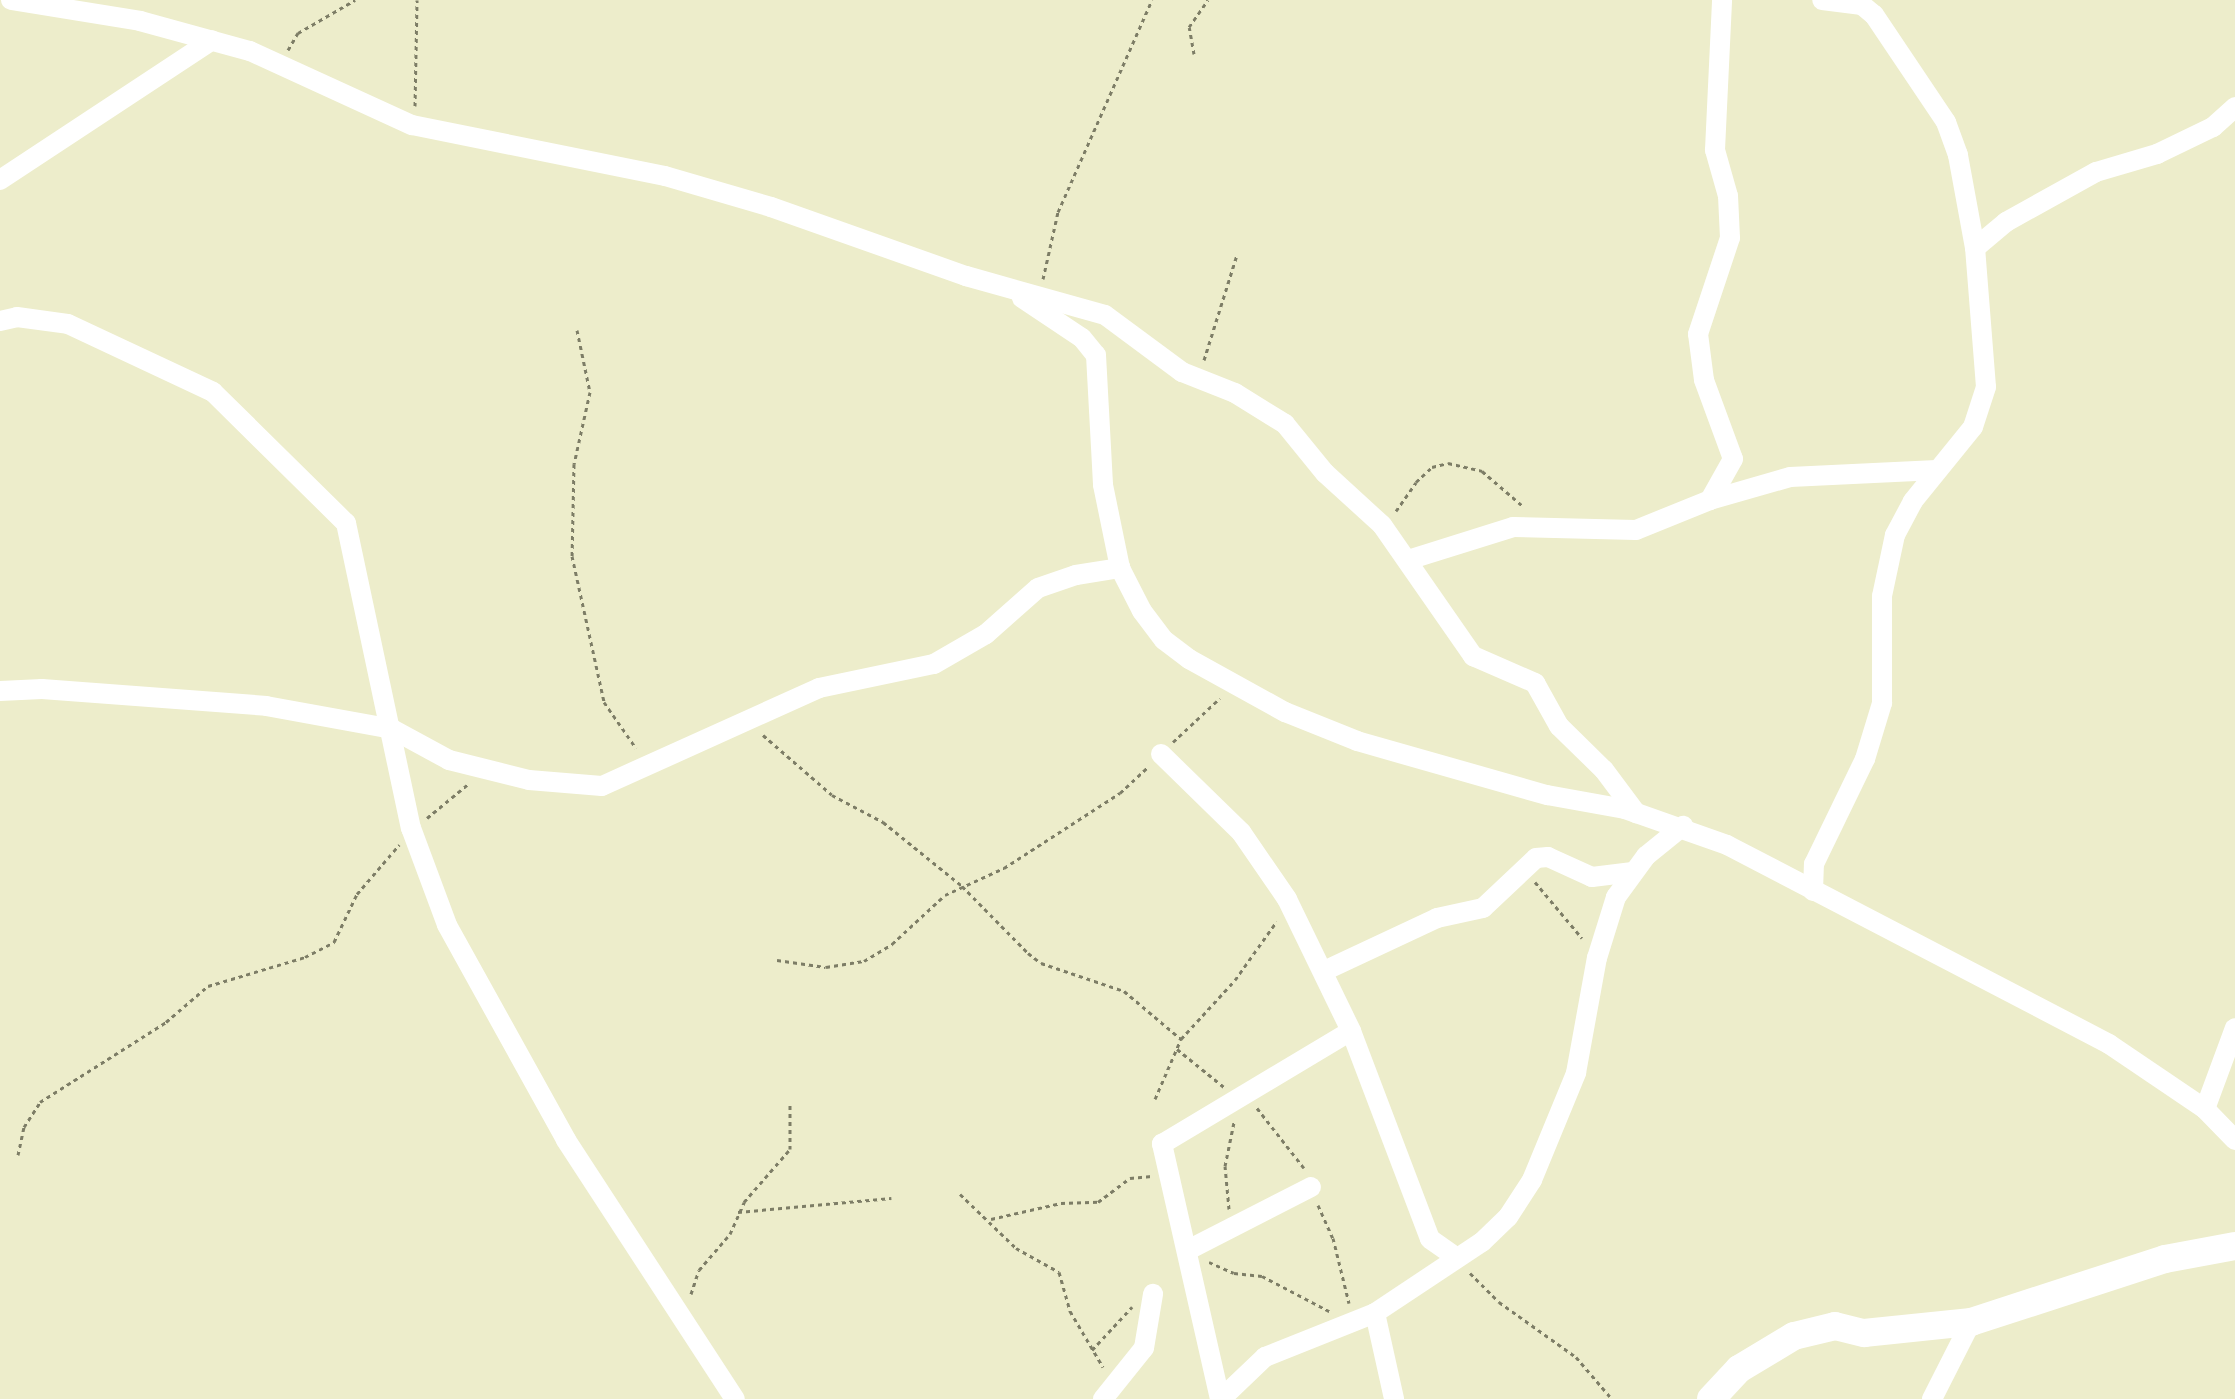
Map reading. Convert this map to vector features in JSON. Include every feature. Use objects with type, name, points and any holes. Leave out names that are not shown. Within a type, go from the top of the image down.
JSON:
[{"type":"street","points":[[11,0],[140,21],[212,40],[285,65],[412,125],[665,176],[1008,288],[1053,299],[1126,326],[1197,379],[1235,393],[1285,424],[1325,473],[1382,525],[1473,656],[1535,683],[1559,726],[1604,770],[1636,813]]},
{"type":"street","points":[[1710,500],[1733,459],[1704,380],[1698,334],[1730,238],[1728,196],[1715,150],[1722,0]]},
{"type":"street","points":[[1813,891],[1814,864],[1865,759],[1882,703],[1886,562],[1905,514],[1984,405],[1975,248],[1958,155],[1924,86],[1862,5],[1822,0]]},
{"type":"street","points":[[0,180],[212,40]]},
{"type":"street","points":[[1975,248],[2006,222],[2096,172],[2157,154],[2213,127],[2235,107]]},
{"type":"street","points":[[1008,288],[1082,338],[1096,355],[1103,485],[1120,568],[1164,640],[1230,685],[1357,741],[1547,795],[1683,826],[2109,1044],[2205,1109],[2235,1140]]},
{"type":"street","points":[[0,321],[17,317],[68,324],[213,392],[300,483],[330,505],[353,542],[411,828],[447,925],[524,1067],[735,1399]]},
{"type":"street","points":[[1408,560],[1476,535],[1540,524],[1636,530],[1710,500],[1815,472],[1937,470]]},
{"type":"street","points":[[0,691],[42,689],[266,706],[392,729],[449,760],[589,787],[615,782],[819,688],[934,664],[986,634],[1038,588],[1076,575],[1120,568]]},
{"type":"street","points":[[1161,754],[1241,832],[1287,899],[1351,1031],[1430,1239],[1457,1258]]},
{"type":"street","points":[[1227,1396],[1265,1357],[1375,1313],[1457,1258],[1508,1217],[1532,1180],[1576,1073],[1607,918],[1633,872],[1683,826]]},
{"type":"street","points":[[1324,971],[1437,918],[1483,908],[1523,867],[1543,856],[1592,877],[1633,872]]},
{"type":"street","points":[[2205,1109],[2235,1028]]},
{"type":"street","points":[[1227,1396],[1162,1144],[1206,1113],[1239,1104],[1280,1069],[1351,1031]]},
{"type":"street","points":[[1188,1250],[1311,1187]]},
{"type":"street","points":[[1708,1396],[1739,1369],[1794,1336],[1835,1326],[1864,1333],[1971,1322],[2165,1259],[2235,1246]]},
{"type":"street","points":[[1108,1392],[1144,1348],[1153,1294]]},
{"type":"street","points":[[1375,1313],[1394,1399]]},
{"type":"street","points":[[1932,1399],[1971,1322]]},
{"type":"path","points":[[285,65],[288,45],[298,33],[355,0]]},
{"type":"path","points":[[412,125],[420,50],[417,0]]},
{"type":"path","points":[[1053,299],[1043,280],[1058,212],[1152,0]]},
{"type":"path","points":[[1194,54],[1189,27],[1208,0]]},
{"type":"path","points":[[1197,379],[1237,255]]},
{"type":"path","points":[[577,330],[590,392],[574,464],[572,556],[604,702],[618,728],[653,765]]},
{"type":"path","points":[[1382,525],[1416,482],[1432,467],[1448,463],[1482,471],[1540,524]]},
{"type":"path","points":[[777,960],[826,967],[864,961],[962,886],[1004,868],[1120,793],[1230,685]]},
{"type":"path","points":[[748,722],[832,795],[883,822],[962,886],[1041,963],[1116,987],[1181,1039]]},
{"type":"path","points":[[18,1155],[24,1127],[40,1102],[166,1022],[208,986],[305,957],[334,942],[357,894],[411,828],[462,794],[475,767]]},
{"type":"path","points":[[1523,867],[1597,958]]},
{"type":"path","points":[[1155,1099],[1181,1039],[1272,934],[1287,899]]},
{"type":"path","points":[[1177,1049],[1239,1104],[1225,1166],[1232,1229]]},
{"type":"path","points":[[688,1329],[693,1283],[730,1234],[738,1212],[790,1149],[790,1103]]},
{"type":"path","points":[[991,1219],[1061,1203],[1098,1202],[1120,1183],[1141,1175],[1170,1183]]},
{"type":"path","points":[[960,1194],[991,1219],[1016,1248],[1059,1272],[1070,1311],[1108,1392]]},
{"type":"path","points":[[738,1212],[891,1198]]},
{"type":"path","points":[[1188,1250],[1234,1273],[1262,1276],[1318,1301],[1341,1328]]},
{"type":"path","points":[[1457,1258],[1499,1302],[1576,1357],[1612,1399]]}]
